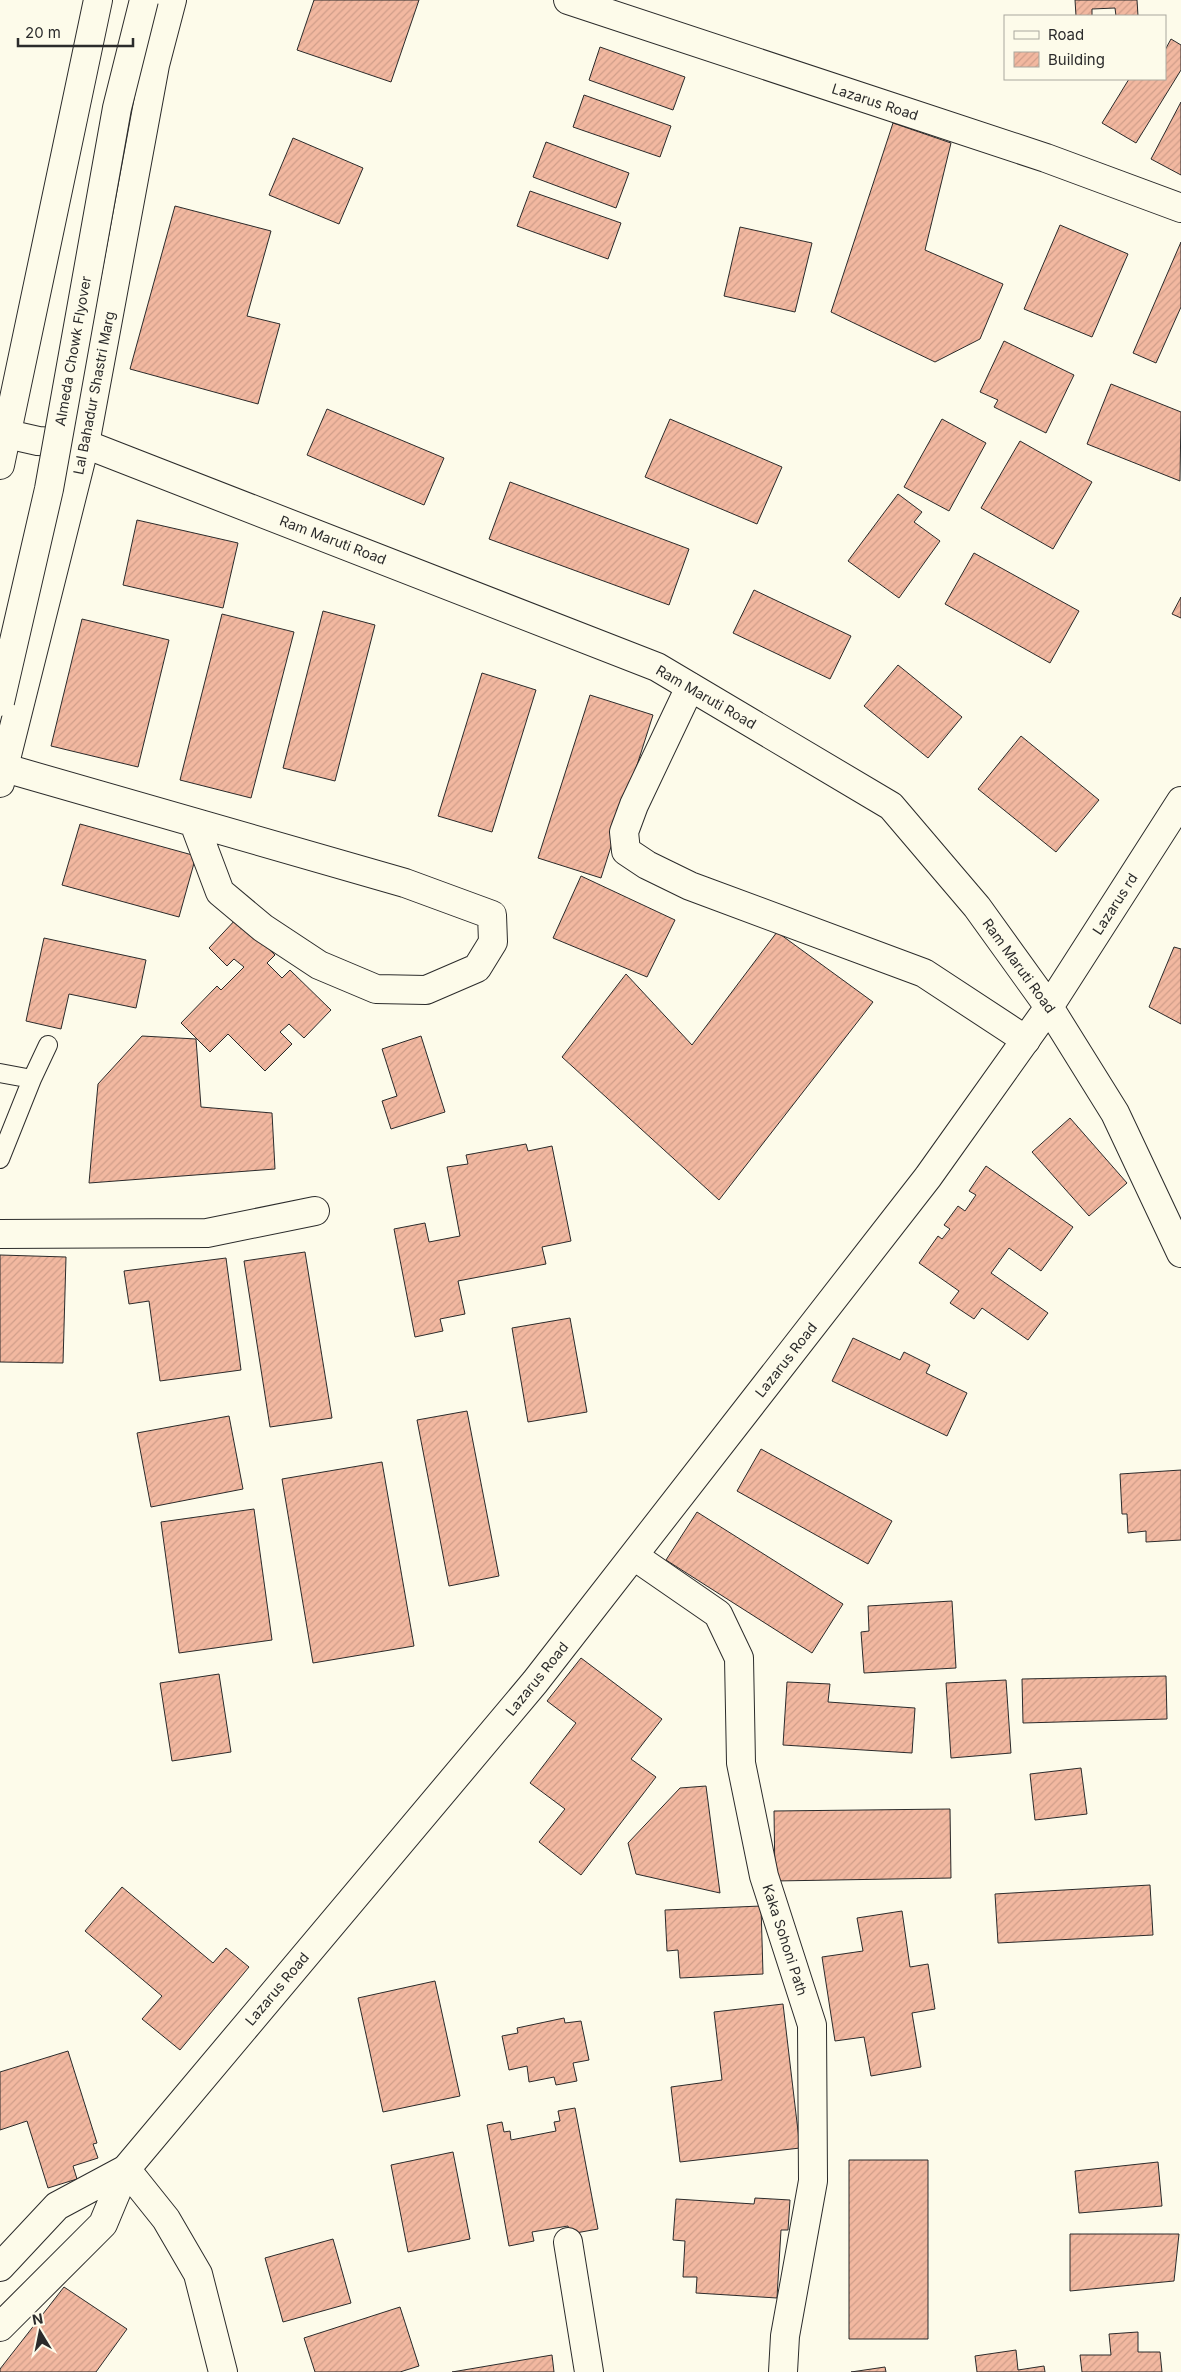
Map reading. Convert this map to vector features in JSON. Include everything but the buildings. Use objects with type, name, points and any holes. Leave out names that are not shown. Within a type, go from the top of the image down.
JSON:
[{"type":"main road","points":[[0,465],[98,0]]},
{"type":"main road","name":"Almeda Chowk Flyover","points":[[0,702],[49,489],[117,108],[144,0]]},
{"type":"main road","name":"Lal Bahadur Shastri Marg","points":[[2,775],[85,444],[155,65],[172,0]]},
{"type":"main road","name":"Lazarus Road","points":[[568,0],[1046,158],[1181,208]]},
{"type":"main road","name":"Ram Maruti Road","points":[[7,434],[38,441],[85,444],[656,666],[891,806],[977,908],[1049,1008],[1115,1113],[1181,1253]]},
{"type":"main road","points":[[690,687],[634,805],[624,832],[626,851],[690,886],[924,973],[1026,1040]]},
{"type":"main road","points":[[2,775],[194,823],[405,883],[492,915],[493,942],[477,968],[426,990],[376,989],[319,964],[262,928],[220,892],[194,823]]},
{"type":"main road","name":"Lazarus rd","points":[[1049,1008],[1181,802]]},
{"type":"main road","name":"Lazarus Road","points":[[0,2327],[102,2224],[126,2169],[535,1682],[928,1177],[1049,1008]]},
{"type":"main road","points":[[0,1234],[207,1233],[315,1212]]},
{"type":"main road","name":"Kaka Sohoni Path","points":[[634,1556],[718,1614],[739,1658],[743,1772],[764,1876],[812,2025],[813,2181],[785,2336],[783,2372]]},
{"type":"main road","points":[[0,2267],[57,2206],[126,2169],[166,2219],[198,2274],[223,2372]]},
{"type":"main road","points":[[568,2242],[589,2372]]},
{"type":"lane","points":[[0,1159],[32,1079],[48,1045]]},
{"type":"lane","points":[[0,1073],[32,1079]]}]
